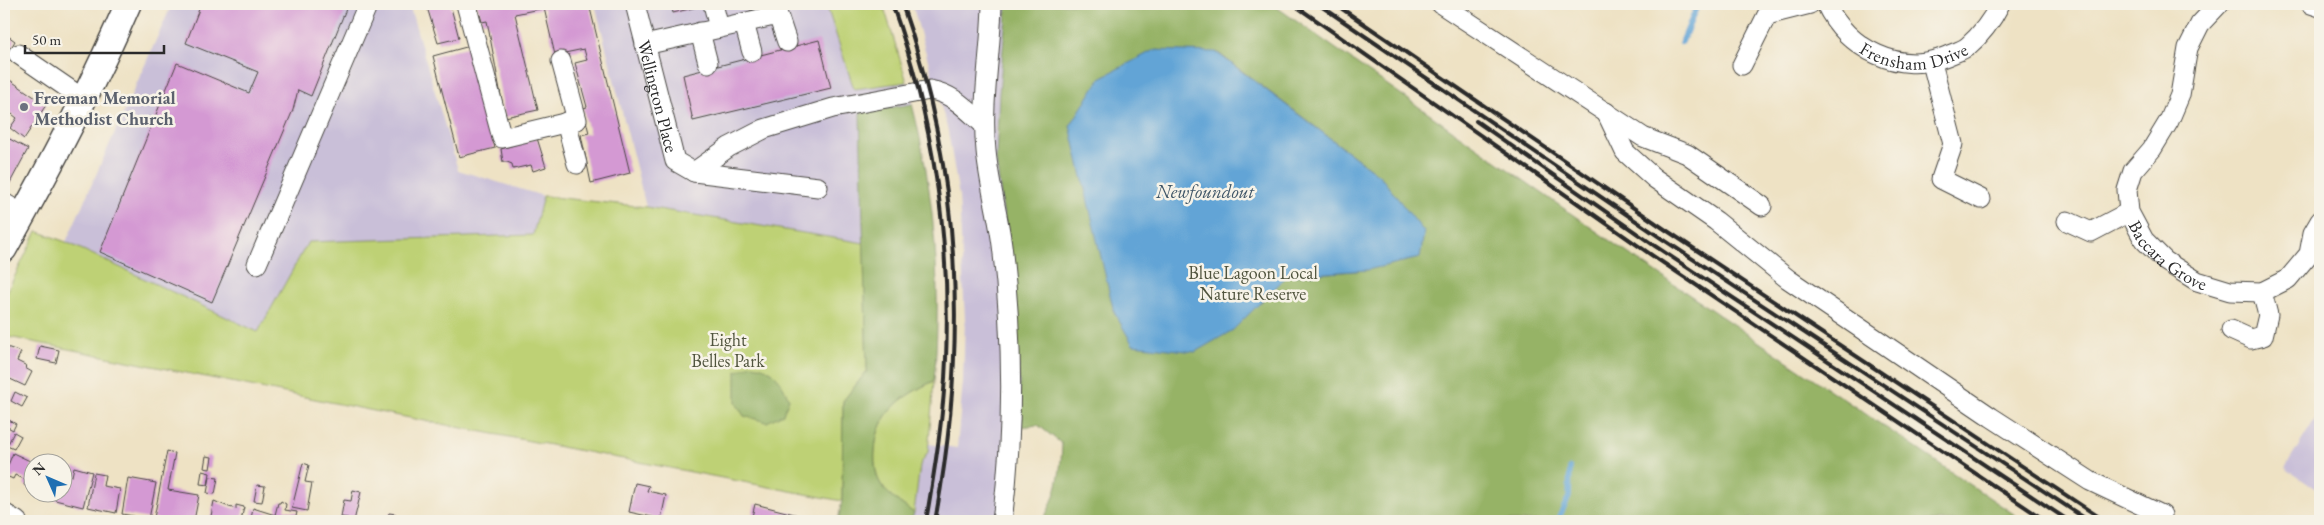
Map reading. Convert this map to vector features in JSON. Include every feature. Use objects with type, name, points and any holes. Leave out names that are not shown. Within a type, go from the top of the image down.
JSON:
[{"type":"main road","points":[[4,249],[12,216],[85,100],[128,4]]},
{"type":"street","points":[[257,264],[368,4]]},
{"type":"street","points":[[466,4],[502,138],[577,120],[560,61]]},
{"type":"street","name":"Wellington Place","points":[[635,4],[674,161],[694,172],[818,187]]},
{"type":"street","points":[[713,4],[719,28]]},
{"type":"street","points":[[992,4],[984,125],[986,153],[1002,244],[1008,309],[1011,412],[1002,521]]},
{"type":"street","points":[[1441,4],[1643,137],[1687,154],[1762,206]]},
{"type":"street","points":[[1742,65],[1767,15],[1810,4]]},
{"type":"street","name":"Frensham Drive","points":[[1826,4],[1833,18],[1847,35],[1873,54],[1900,63],[1932,63],[1966,48],[1989,24],[2000,4]]},
{"type":"street","name":"Baccara Grove","points":[[2219,4],[2200,24],[2188,48],[2180,95],[2169,121],[2152,149],[2133,170],[2127,190],[2129,212],[2144,240],[2165,261],[2197,281],[2230,291],[2262,292]]},
{"type":"street","points":[[2311,4],[2320,8]]},
{"type":"street","points":[[646,45],[778,15],[787,42]]},
{"type":"street","points":[[744,23],[752,52]]},
{"type":"street","points":[[700,32],[708,63]]},
{"type":"street","points":[[18,54],[85,100]]},
{"type":"street","points":[[1932,63],[1953,144],[1941,179],[1981,199]]},
{"type":"street","points":[[694,172],[729,147],[764,129],[833,108],[930,90],[944,92],[952,97],[984,125]]},
{"type":"street","points":[[1606,112],[1625,152],[1654,178],[1716,221],[1788,279],[1991,417],[2090,481],[2162,515]]},
{"type":"street","points":[[566,122],[577,164]]},
{"type":"street","points":[[2067,221],[2090,232],[2129,212]]},
{"type":"street","points":[[2231,330],[2251,339],[2263,336],[2268,314],[2262,292],[2288,278],[2309,254],[2313,234],[2320,221]]},
{"type":"street","points":[[4,513],[17,521]]},
{"type":"shaded area","points":[[172,4],[409,4],[458,170],[543,196],[533,235],[308,242],[258,333],[66,242]]},
{"type":"shaded area","points":[[595,4],[826,4],[854,89],[907,82],[912,104],[860,113],[864,243],[646,207]]},
{"type":"shaded area","points":[[912,4],[1007,4],[996,134],[1015,296],[1020,400],[1017,401],[1020,427],[1013,521],[911,521],[920,465],[929,444],[957,448],[963,381],[965,319],[959,196],[948,131]]},
{"type":"shaded area","points":[[2320,411],[2320,492],[2285,468]]},
{"type":"green space","points":[[826,4],[883,4],[907,82],[854,89]]},
{"type":"green space","name":"Blue Lagoon Local Nature Reserve","points":[[1007,4],[1272,4],[1626,252],[2024,521],[1760,521],[1753,518],[1743,521],[1042,521],[1055,494],[1061,464],[1062,444],[1038,425],[1020,427],[1017,401],[1020,400],[1015,296],[996,160],[999,94]],"holes":[[[1217,52],[1380,176],[1367,270],[1287,276]]]},
{"type":"green space","points":[[912,104],[926,172],[935,241],[937,311],[934,381],[902,399],[886,416],[877,437],[875,466],[879,481],[886,491],[914,513],[911,521],[838,521],[842,501],[843,401],[867,371],[860,113]]},
{"type":"green space","name":"Eight Belles Park","points":[[543,196],[646,207],[864,243],[867,371],[843,401],[842,501],[379,412],[4,336],[4,298],[37,231],[66,242],[258,332],[308,242],[533,235]]},
{"type":"green space","points":[[751,365],[771,371],[779,380],[789,399],[783,414],[767,422],[744,416],[736,403],[736,372]]},
{"type":"green space","points":[[934,381],[928,452],[920,465],[914,513],[890,495],[879,481],[875,462],[877,437],[886,416],[893,407],[902,399]]},
{"type":"water","name":"Newfoundout","points":[[1154,50],[1216,52],[1380,176],[1424,232],[1420,258],[1367,270],[1287,276],[1233,330],[1195,352],[1133,345],[1114,312],[1070,126],[1100,78]]},
{"type":"building","points":[[201,4],[348,4],[311,96],[298,90],[293,110],[212,302],[100,252],[177,63],[249,93],[258,72],[186,43]]},
{"type":"building","points":[[426,4],[450,4],[459,38],[438,43]]},
{"type":"building","points":[[477,4],[589,4],[630,173],[591,183],[581,135],[589,133],[583,108],[587,107],[575,63],[587,60],[584,49],[555,55],[544,8],[515,14],[538,110],[505,117],[487,21],[482,22]]},
{"type":"building","points":[[671,4],[700,4],[701,6],[673,13]]},
{"type":"building","points":[[748,4],[773,4],[750,10]]},
{"type":"building","name":"Freeman Memorial Methodist Church","points":[[4,33],[15,41],[4,60]]},
{"type":"building","points":[[819,40],[831,88],[693,121],[683,75]]},
{"type":"building","points":[[470,46],[495,148],[459,157],[433,56]]},
{"type":"building","name":"Freeman Memorial Methodist Church","points":[[4,76],[46,105],[24,139],[10,128],[17,118],[4,108]]},
{"type":"building","points":[[6,137],[28,149],[4,194],[4,141]]},
{"type":"building","points":[[537,138],[546,167],[533,171],[531,165],[513,169],[512,164],[503,162],[501,149]]},
{"type":"building","points":[[4,346],[21,352],[17,361],[27,366],[25,368],[32,372],[25,386],[8,378],[4,388]]},
{"type":"building","points":[[40,346],[59,350],[56,363],[37,359]]},
{"type":"building","points":[[15,392],[27,398],[22,407],[11,401]]},
{"type":"building","points":[[7,419],[16,424],[13,430],[4,425]]},
{"type":"building","points":[[14,432],[21,436],[14,449],[7,446]]},
{"type":"building","points":[[167,451],[175,453],[168,490],[199,495],[194,521],[162,521],[154,518]]},
{"type":"building","points":[[13,453],[22,457],[22,478],[15,475],[13,479],[4,475]]},
{"type":"building","points":[[206,456],[212,457],[210,469],[204,468]]},
{"type":"building","points":[[303,463],[309,465],[305,482],[312,483],[307,511],[292,508]]},
{"type":"building","points":[[74,467],[92,472],[83,507],[63,502],[72,502]]},
{"type":"building","points":[[202,471],[210,473],[208,485],[200,484]]},
{"type":"building","points":[[94,473],[105,475],[103,486],[120,489],[116,513],[88,507]]},
{"type":"building","points":[[210,477],[218,478],[215,494],[207,493]]},
{"type":"building","points":[[128,478],[156,483],[149,519],[122,514]]},
{"type":"building","points":[[635,483],[649,486],[647,491],[666,495],[661,519],[629,512]]},
{"type":"building","points":[[257,485],[265,486],[262,502],[254,501]]},
{"type":"building","points":[[353,490],[361,492],[354,521],[348,521],[348,518],[341,517],[344,500],[351,501]]},
{"type":"building","points":[[214,501],[236,509],[236,505],[244,507],[241,521],[210,521]]},
{"type":"building","points":[[281,501],[286,504],[285,510],[297,512],[295,521],[256,521],[251,519],[253,508],[275,515],[278,503]]},
{"type":"building","points":[[755,504],[798,515],[796,521],[751,521]]},
{"type":"building","points":[[389,513],[396,514],[395,521],[387,521]]},
{"type":"waterway","points":[[1682,42],[1698,4]]},
{"type":"waterway","points":[[1557,521],[1569,497],[1570,468]]},
{"type":"railway","points":[[892,4],[918,90],[928,134],[942,224],[945,269],[947,314],[945,379],[939,440],[926,521]]},
{"type":"railway","points":[[902,4],[922,68],[937,132],[948,196],[953,260],[955,325],[952,390],[946,455],[935,521]]},
{"type":"railway","points":[[1293,4],[1650,254],[2046,521]]},
{"type":"railway","points":[[1318,4],[1661,238],[2089,521]]},
{"type":"railway","points":[[1335,4],[1666,230],[2105,521]]},
{"type":"railway","points":[[1476,121],[1655,246],[2069,521]]},
{"type":"place","name":"Freeman Memorial Methodist Church","points":[[24,107]]}]
